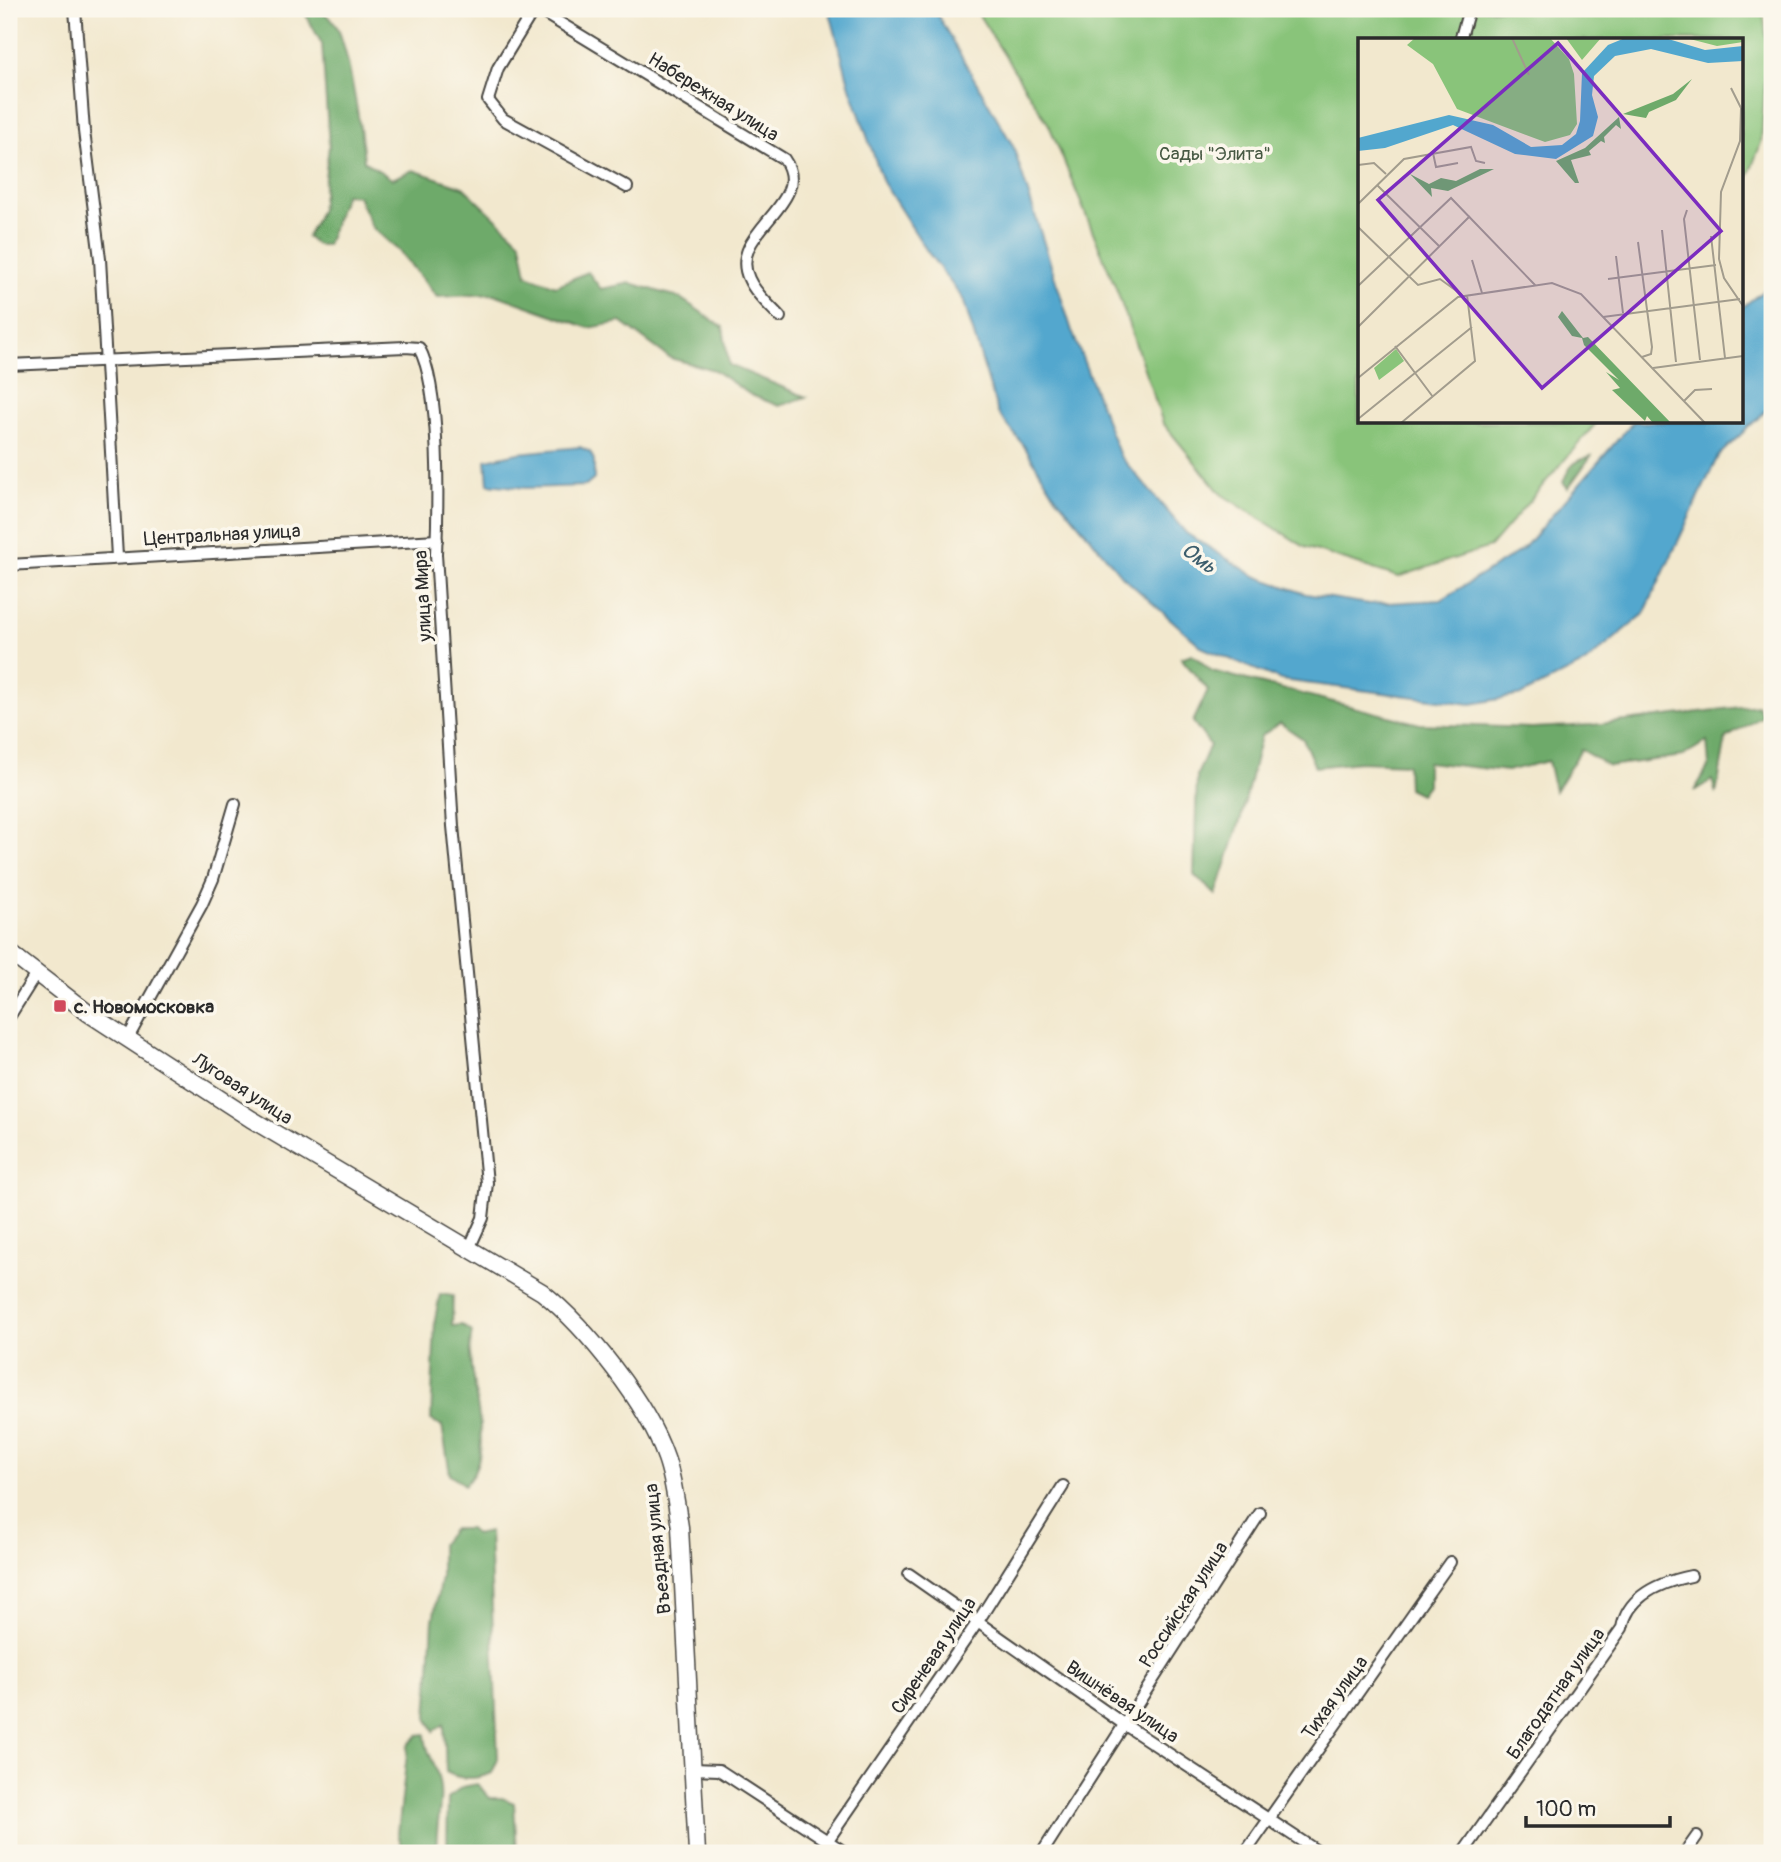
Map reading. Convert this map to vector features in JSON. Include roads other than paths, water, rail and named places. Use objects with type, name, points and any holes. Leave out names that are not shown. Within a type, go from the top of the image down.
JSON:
[{"type":"street","points":[[75,9],[107,359],[117,557]]},
{"type":"street","points":[[536,9],[498,68],[488,100],[503,119],[627,187]]},
{"type":"street","name":"Набережная улица","points":[[536,9],[785,159],[792,170],[793,182],[784,200],[746,250],[744,264],[749,280],[780,317]]},
{"type":"street","points":[[1461,37],[1469,9]]},
{"type":"street","name":"улица Мира","points":[[9,365],[419,348],[427,361],[438,515],[437,540],[452,814],[487,1183],[483,1218],[465,1249]]},
{"type":"street","name":"Центральная улица","points":[[9,565],[437,540]]},
{"type":"street","points":[[128,1038],[181,946],[214,879],[235,804]]},
{"type":"street","name":"Луговая улица","points":[[9,952],[63,995],[251,1119],[465,1249]]},
{"type":"street","points":[[9,1017],[36,974]]},
{"type":"street","name":"Въездная улица","points":[[465,1249],[525,1282],[559,1306],[591,1340],[640,1406],[656,1434],[674,1483],[680,1527],[697,1853]]},
{"type":"street","name":"Сиреневая улица","points":[[828,1840],[977,1623],[1063,1486]]},
{"type":"street","name":"Российская улица","points":[[1042,1853],[1260,1513]]},
{"type":"street","name":"Тихая улица","points":[[1245,1853],[1450,1562]]},
{"type":"street","name":"Вишнёвая улица","points":[[909,1574],[1125,1725],[1269,1817],[1320,1853]]},
{"type":"street","name":"Благодатная улица","points":[[1463,1853],[1622,1628],[1629,1607],[1654,1589],[1673,1580],[1691,1576]]},
{"type":"street","points":[[693,1769],[719,1770],[846,1853]]},
{"type":"street","points":[[1685,1853],[1697,1836]]},
{"type":"water","name":"Омь","points":[[829,9],[934,9],[1013,146],[1072,331],[1120,456],[1186,533],[1255,576],[1306,594],[1369,604],[1441,600],[1523,549],[1631,424],[1742,424],[1742,307],[1772,284],[1772,405],[1718,456],[1644,614],[1585,663],[1522,695],[1471,704],[1281,680],[1203,648],[1122,576],[1054,494],[1024,446],[998,413],[963,299],[927,251],[883,182],[850,87]]},
{"type":"water","points":[[580,447],[590,452],[594,460],[594,479],[586,486],[526,488],[488,484],[486,460],[518,453]]},
{"type":"place","name":"с. Новомосковка","points":[[60,1006]]},
{"type":"park label","name":"Сады \"Элита\"","points":[[1215,153]]}]
